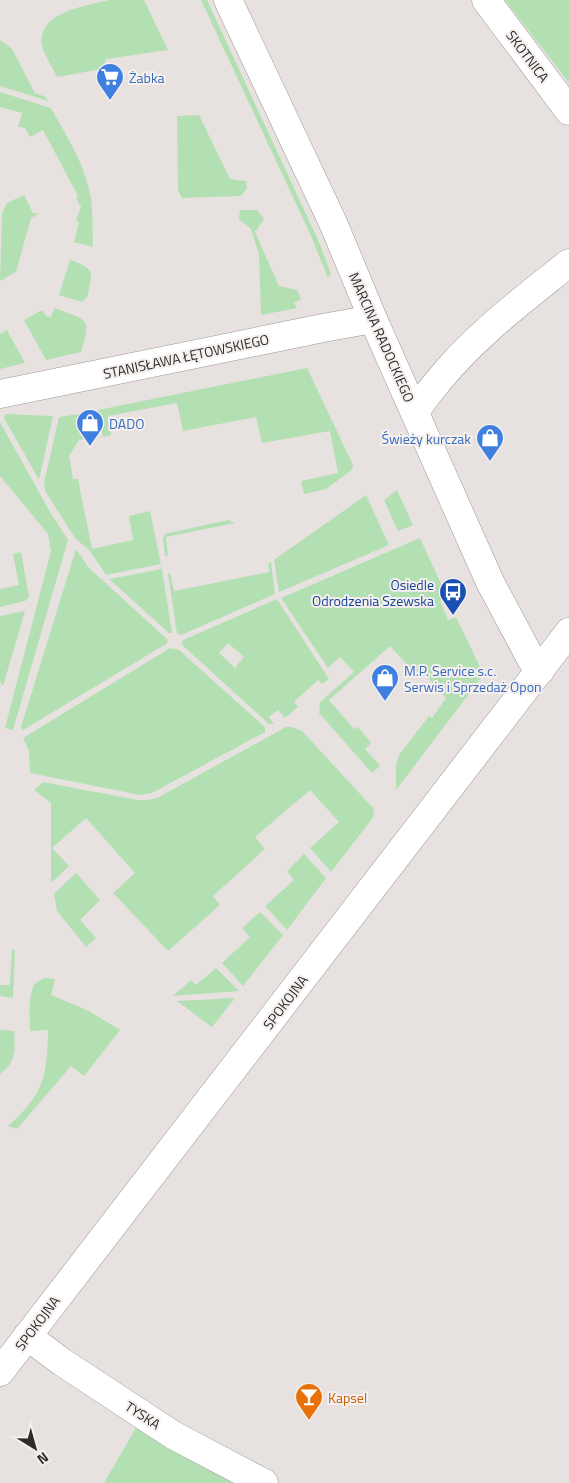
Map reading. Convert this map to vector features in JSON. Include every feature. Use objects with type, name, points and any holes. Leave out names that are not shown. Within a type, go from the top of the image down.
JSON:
[{"type":"street","name":"MARCINA RADOCKIEGO","points":[[228,0],[334,225],[373,320],[490,582],[531,659],[540,670]]},
{"type":"street","name":"SKOTNICA","points":[[486,0],[569,111]]},
{"type":"street","points":[[415,413],[421,402],[448,369],[486,330],[569,263]]},
{"type":"street","name":"STANISŁAWA ŁĘTOWSKIEGO","points":[[0,394],[323,328],[373,320]]},
{"type":"street","name":"SPOKOJNA","points":[[0,1372],[569,632]]},
{"type":"street","name":"TYSKA","points":[[27,1336],[62,1362],[173,1435],[264,1483]]},
{"type":"green space","points":[[109,0],[144,0],[168,50],[106,59],[102,69],[57,77],[43,49],[42,37],[46,27],[53,19],[75,8]]},
{"type":"green space","points":[[201,0],[207,0],[318,240],[331,274],[328,278],[312,238]]},
{"type":"green space","points":[[505,0],[569,0],[569,83]]},
{"type":"green space","points":[[0,40],[12,49],[35,93],[46,97],[48,101],[0,86]]},
{"type":"green space","points":[[0,92],[51,108],[77,155],[85,175],[92,208],[93,247],[74,242],[79,222],[76,220],[81,207],[76,198],[78,196],[43,130],[30,137],[25,128],[18,127],[22,113],[0,107]]},
{"type":"green space","points":[[199,115],[230,179],[246,181],[247,188],[241,196],[182,198],[178,190],[177,116]]},
{"type":"green space","points":[[24,195],[33,213],[39,214],[31,218],[16,272],[0,281],[2,213],[7,203]]},
{"type":"green space","points":[[240,210],[257,210],[264,219],[255,232],[279,286],[297,290],[301,299],[294,303],[297,308],[261,315],[259,255],[251,229],[239,219]]},
{"type":"green space","points":[[70,260],[84,266],[90,272],[91,281],[88,296],[82,302],[59,295]]},
{"type":"green space","points":[[55,308],[84,321],[86,332],[81,352],[46,360],[24,320],[42,310],[46,316],[51,317]]},
{"type":"green space","points":[[7,330],[25,363],[0,369],[0,334]]},
{"type":"green space","points":[[307,368],[353,465],[352,470],[326,489],[304,494],[301,481],[338,473],[330,431],[262,443],[256,417],[183,431],[177,403],[108,416],[111,435],[103,437],[98,410]]},
{"type":"green space","points":[[85,413],[90,438],[79,440],[69,456],[73,479],[78,479],[92,549],[133,540],[129,516],[150,511],[161,564],[106,575],[90,551],[75,538],[45,491],[44,483],[59,417]]},
{"type":"green space","points":[[5,414],[53,416],[39,480],[4,418]]},
{"type":"green space","points":[[0,422],[50,512],[68,540],[13,730],[5,728],[51,551],[48,534],[0,476]]},
{"type":"green space","points":[[397,490],[413,525],[398,531],[384,500]]},
{"type":"green space","points":[[366,495],[389,545],[279,592],[274,560]]},
{"type":"green space","points":[[228,520],[235,523],[166,537],[168,555],[165,556],[163,538],[165,534]]},
{"type":"green space","points":[[420,538],[447,597],[440,601],[448,620],[456,617],[480,667],[481,678],[396,790],[396,765],[399,755],[429,716],[432,718],[446,698],[421,670],[416,674],[390,646],[329,700],[354,729],[358,727],[371,743],[365,749],[380,766],[372,773],[319,713],[320,702],[354,672],[340,657],[328,668],[281,598]]},
{"type":"green space","points":[[76,549],[89,568],[168,640],[166,644],[23,730],[21,727]]},
{"type":"green space","points":[[21,552],[29,597],[25,601],[0,607],[0,589],[19,585],[13,554]]},
{"type":"green space","points":[[271,562],[275,594],[181,635],[177,634],[168,573],[170,573],[174,591],[269,572],[268,564]]},
{"type":"green space","points":[[162,569],[172,633],[169,633],[109,579]]},
{"type":"green space","points":[[277,599],[329,679],[322,684],[318,680],[294,702],[298,707],[285,718],[278,710],[269,717],[274,724],[269,724],[181,644],[183,640]],"holes":[[[228,643],[244,657],[235,668],[219,653]]]},
{"type":"green space","points":[[25,611],[3,686],[0,681],[0,616]]},
{"type":"green space","points":[[170,648],[179,650],[265,727],[265,732],[152,793],[140,795],[30,773],[29,751],[23,738]]},
{"type":"green space","points":[[286,727],[302,731],[373,808],[374,814],[372,819],[331,872],[310,848],[339,822],[310,790],[255,837],[265,849],[213,896],[220,905],[168,951],[113,893],[135,873],[86,818],[52,848],[69,866],[51,883],[51,803],[34,790],[43,782],[138,800],[149,800],[159,797]]},
{"type":"green space","points":[[304,854],[326,878],[287,930],[265,906],[294,880],[287,871]]},
{"type":"green space","points":[[76,873],[100,900],[80,920],[96,938],[86,947],[57,911],[54,894]]},
{"type":"green space","points":[[260,912],[283,935],[243,986],[222,963],[250,937],[242,928]]},
{"type":"green space","points":[[12,950],[15,950],[13,998],[0,996],[0,985],[10,985]]},
{"type":"green space","points":[[216,968],[239,991],[173,996],[191,980],[196,985]]},
{"type":"green space","points":[[45,978],[55,979],[51,995],[89,1011],[120,1030],[84,1076],[71,1066],[17,1129],[8,1126],[20,1115],[36,1094],[44,1073],[48,1030],[30,1031],[30,997],[34,986]]},
{"type":"green space","points":[[235,998],[212,1027],[177,1001]]},
{"type":"green space","points":[[0,1030],[14,1031],[15,1044],[14,1055],[10,1064],[0,1074]]},
{"type":"green space","points":[[140,1421],[241,1483],[104,1483]]},
{"type":"place","name":"Żabka","points":[[110,101]]},
{"type":"place","name":"DADO","points":[[90,447]]},
{"type":"place","name":"Świeży kurczak","points":[[490,462]]},
{"type":"place","name":"Osiedle Odrodzenia Szewska","points":[[453,616]]},
{"type":"place","name":"M.P. Service s.c. Serwis i Sprzedaż Opon","points":[[385,702]]},
{"type":"place","name":"Kapsel","points":[[309,1421]]}]
